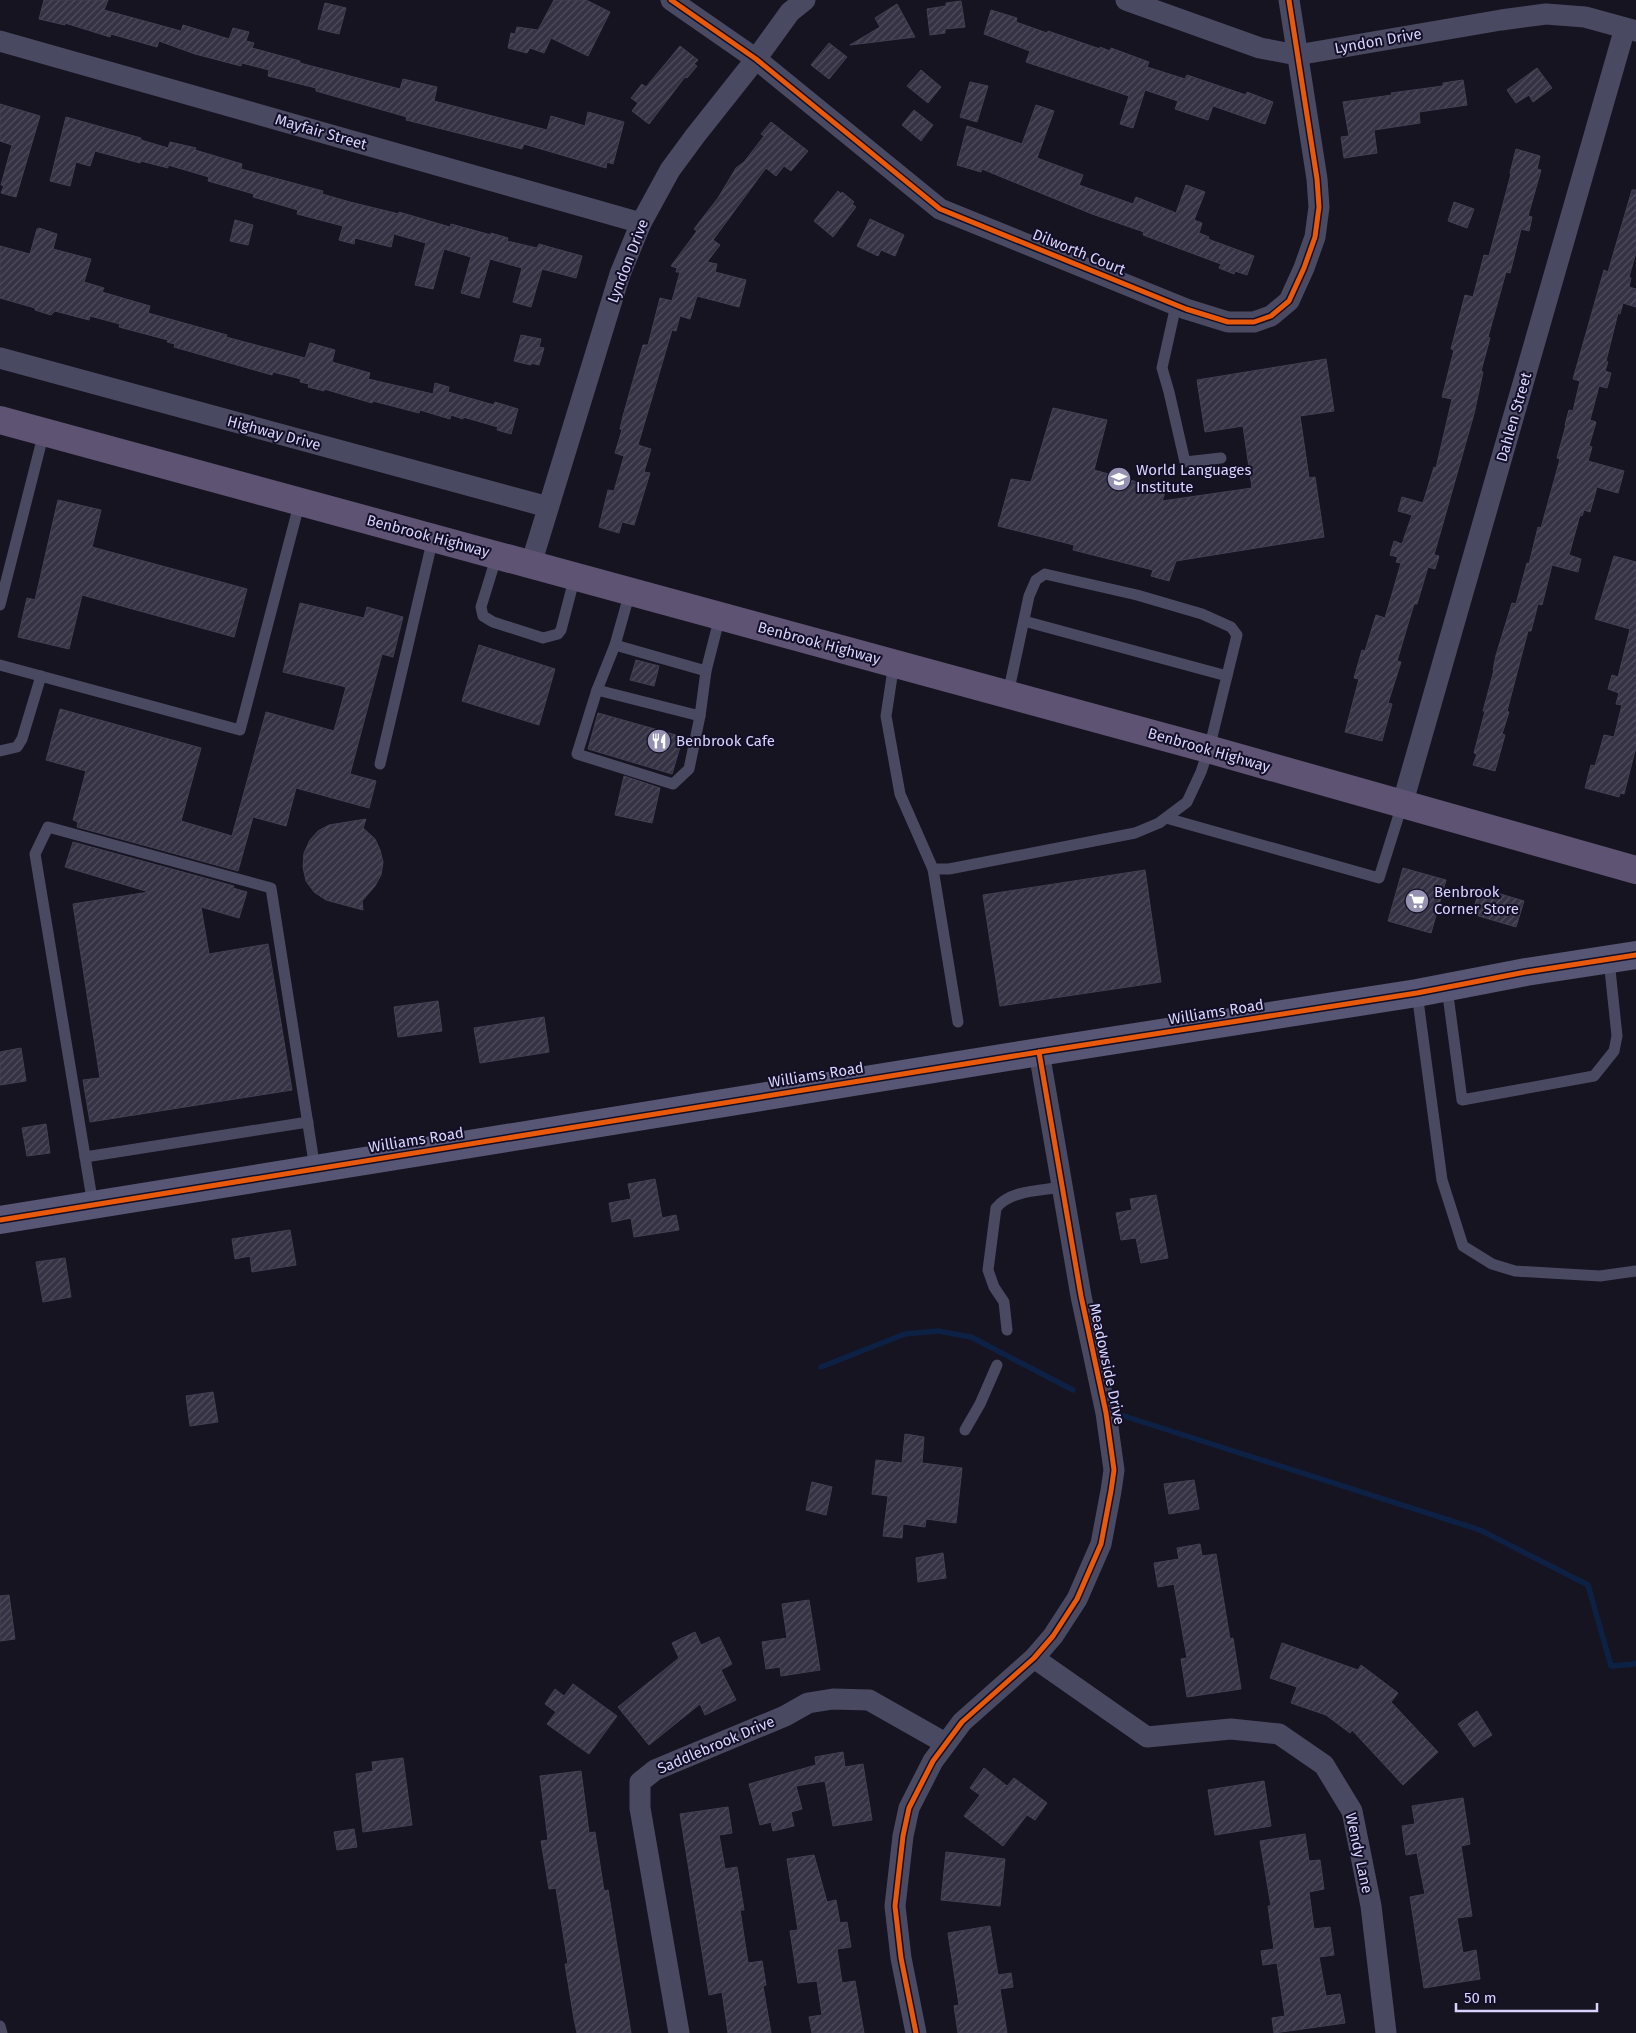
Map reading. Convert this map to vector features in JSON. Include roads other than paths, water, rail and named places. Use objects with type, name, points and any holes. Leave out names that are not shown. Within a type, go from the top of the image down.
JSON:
[{"type":"main road","name":"Benbrook Highway","points":[[0,420],[630,592],[1209,747],[1402,805],[1636,870]]},
{"type":"street","name":"Dilworth Court","points":[[672,0],[756,59],[940,209],[1176,305],[1228,322],[1254,322],[1270,316],[1289,301],[1315,237],[1319,207],[1317,180],[1288,0]]},
{"type":"street","name":"Lyndon Drive","points":[[531,564],[620,274],[642,223],[670,170],[790,12],[805,0]]},
{"type":"street","name":"Lyndon Drive","points":[[1126,0],[1260,48],[1297,55],[1500,20],[1546,14],[1586,17],[1630,30]]},
{"type":"street","name":"Dahlen Street","points":[[1402,805],[1630,30]]},
{"type":"street","name":"Mayfair Street","points":[[0,40],[642,223]]},
{"type":"street","name":"Highway Drive","points":[[0,358],[548,507]]},
{"type":"street","name":"Williams Road","points":[[0,1220],[1039,1052],[1417,993],[1526,972],[1636,956]]},
{"type":"street","name":"Meadowside Drive","points":[[916,2033],[901,1958],[895,1906],[903,1836],[909,1808],[933,1761],[945,1743],[962,1722],[1034,1658],[1053,1636],[1077,1599],[1101,1544],[1114,1470],[1106,1413],[1081,1296],[1039,1052]]},
{"type":"street","name":"Wendy Lane","points":[[1034,1658],[1147,1737],[1231,1729],[1279,1734],[1324,1764],[1352,1811],[1371,1906],[1386,2033]]},
{"type":"street","name":"Saddlebrook Drive","points":[[679,2033],[640,1808],[640,1782],[655,1770],[785,1716],[808,1703],[834,1699],[869,1700],[945,1743]]},
{"type":"lane","points":[[1176,305],[1162,368],[1185,462],[1221,458]]},
{"type":"lane","points":[[0,605],[44,432]]},
{"type":"lane","points":[[0,664],[240,730],[300,501]]},
{"type":"lane","points":[[380,764],[433,538]]},
{"type":"lane","points":[[497,555],[481,607],[483,616],[493,622],[543,638],[558,634],[561,630],[575,576]]},
{"type":"lane","points":[[932,869],[949,869],[1135,833],[1159,823],[1187,802],[1201,772],[1209,747],[1237,635],[1231,627],[1202,614],[1136,595],[1045,574],[1036,580],[1029,596],[1008,694]]},
{"type":"lane","points":[[630,592],[615,645],[597,690],[577,754],[673,784],[689,770],[700,716],[706,671],[720,616]]},
{"type":"lane","points":[[1024,621],[1227,676]]},
{"type":"lane","points":[[615,645],[706,671]]},
{"type":"lane","points":[[894,663],[886,716],[900,794],[932,869],[958,1022]]},
{"type":"lane","points":[[0,751],[13,749],[20,744],[41,676]]},
{"type":"lane","points":[[597,690],[700,716]]},
{"type":"lane","points":[[1166,818],[1379,878],[1402,805]]},
{"type":"lane","points":[[93,1205],[35,854],[48,827],[271,888],[315,1169]]},
{"type":"lane","points":[[1447,988],[1462,1100],[1594,1076],[1614,1051],[1617,1036],[1609,960]]},
{"type":"lane","points":[[1417,993],[1442,1180],[1463,1246],[1492,1264],[1515,1271],[1600,1276],[1636,1271]]},
{"type":"lane","points":[[85,1157],[308,1122]]},
{"type":"lane","points":[[1007,1330],[1004,1302],[994,1287],[988,1270],[996,1208],[1002,1201],[1014,1195],[1062,1187]]},
{"type":"lane","points":[[965,1430],[980,1404],[997,1365]]},
{"type":"lane","points":[[0,2026],[2,2033]]},
{"type":"waterway","points":[[821,1367],[905,1334],[938,1331],[971,1337],[1073,1390]]},
{"type":"waterway","points":[[1121,1415],[1480,1530],[1588,1585],[1611,1666],[1636,1663]]},
{"type":"place","name":"World Languages Institute","points":[[1119,479]]},
{"type":"place","name":"Benbrook Cafe","points":[[659,741]]},
{"type":"place","name":"Benbrook Corner Store","points":[[1417,901]]}]
